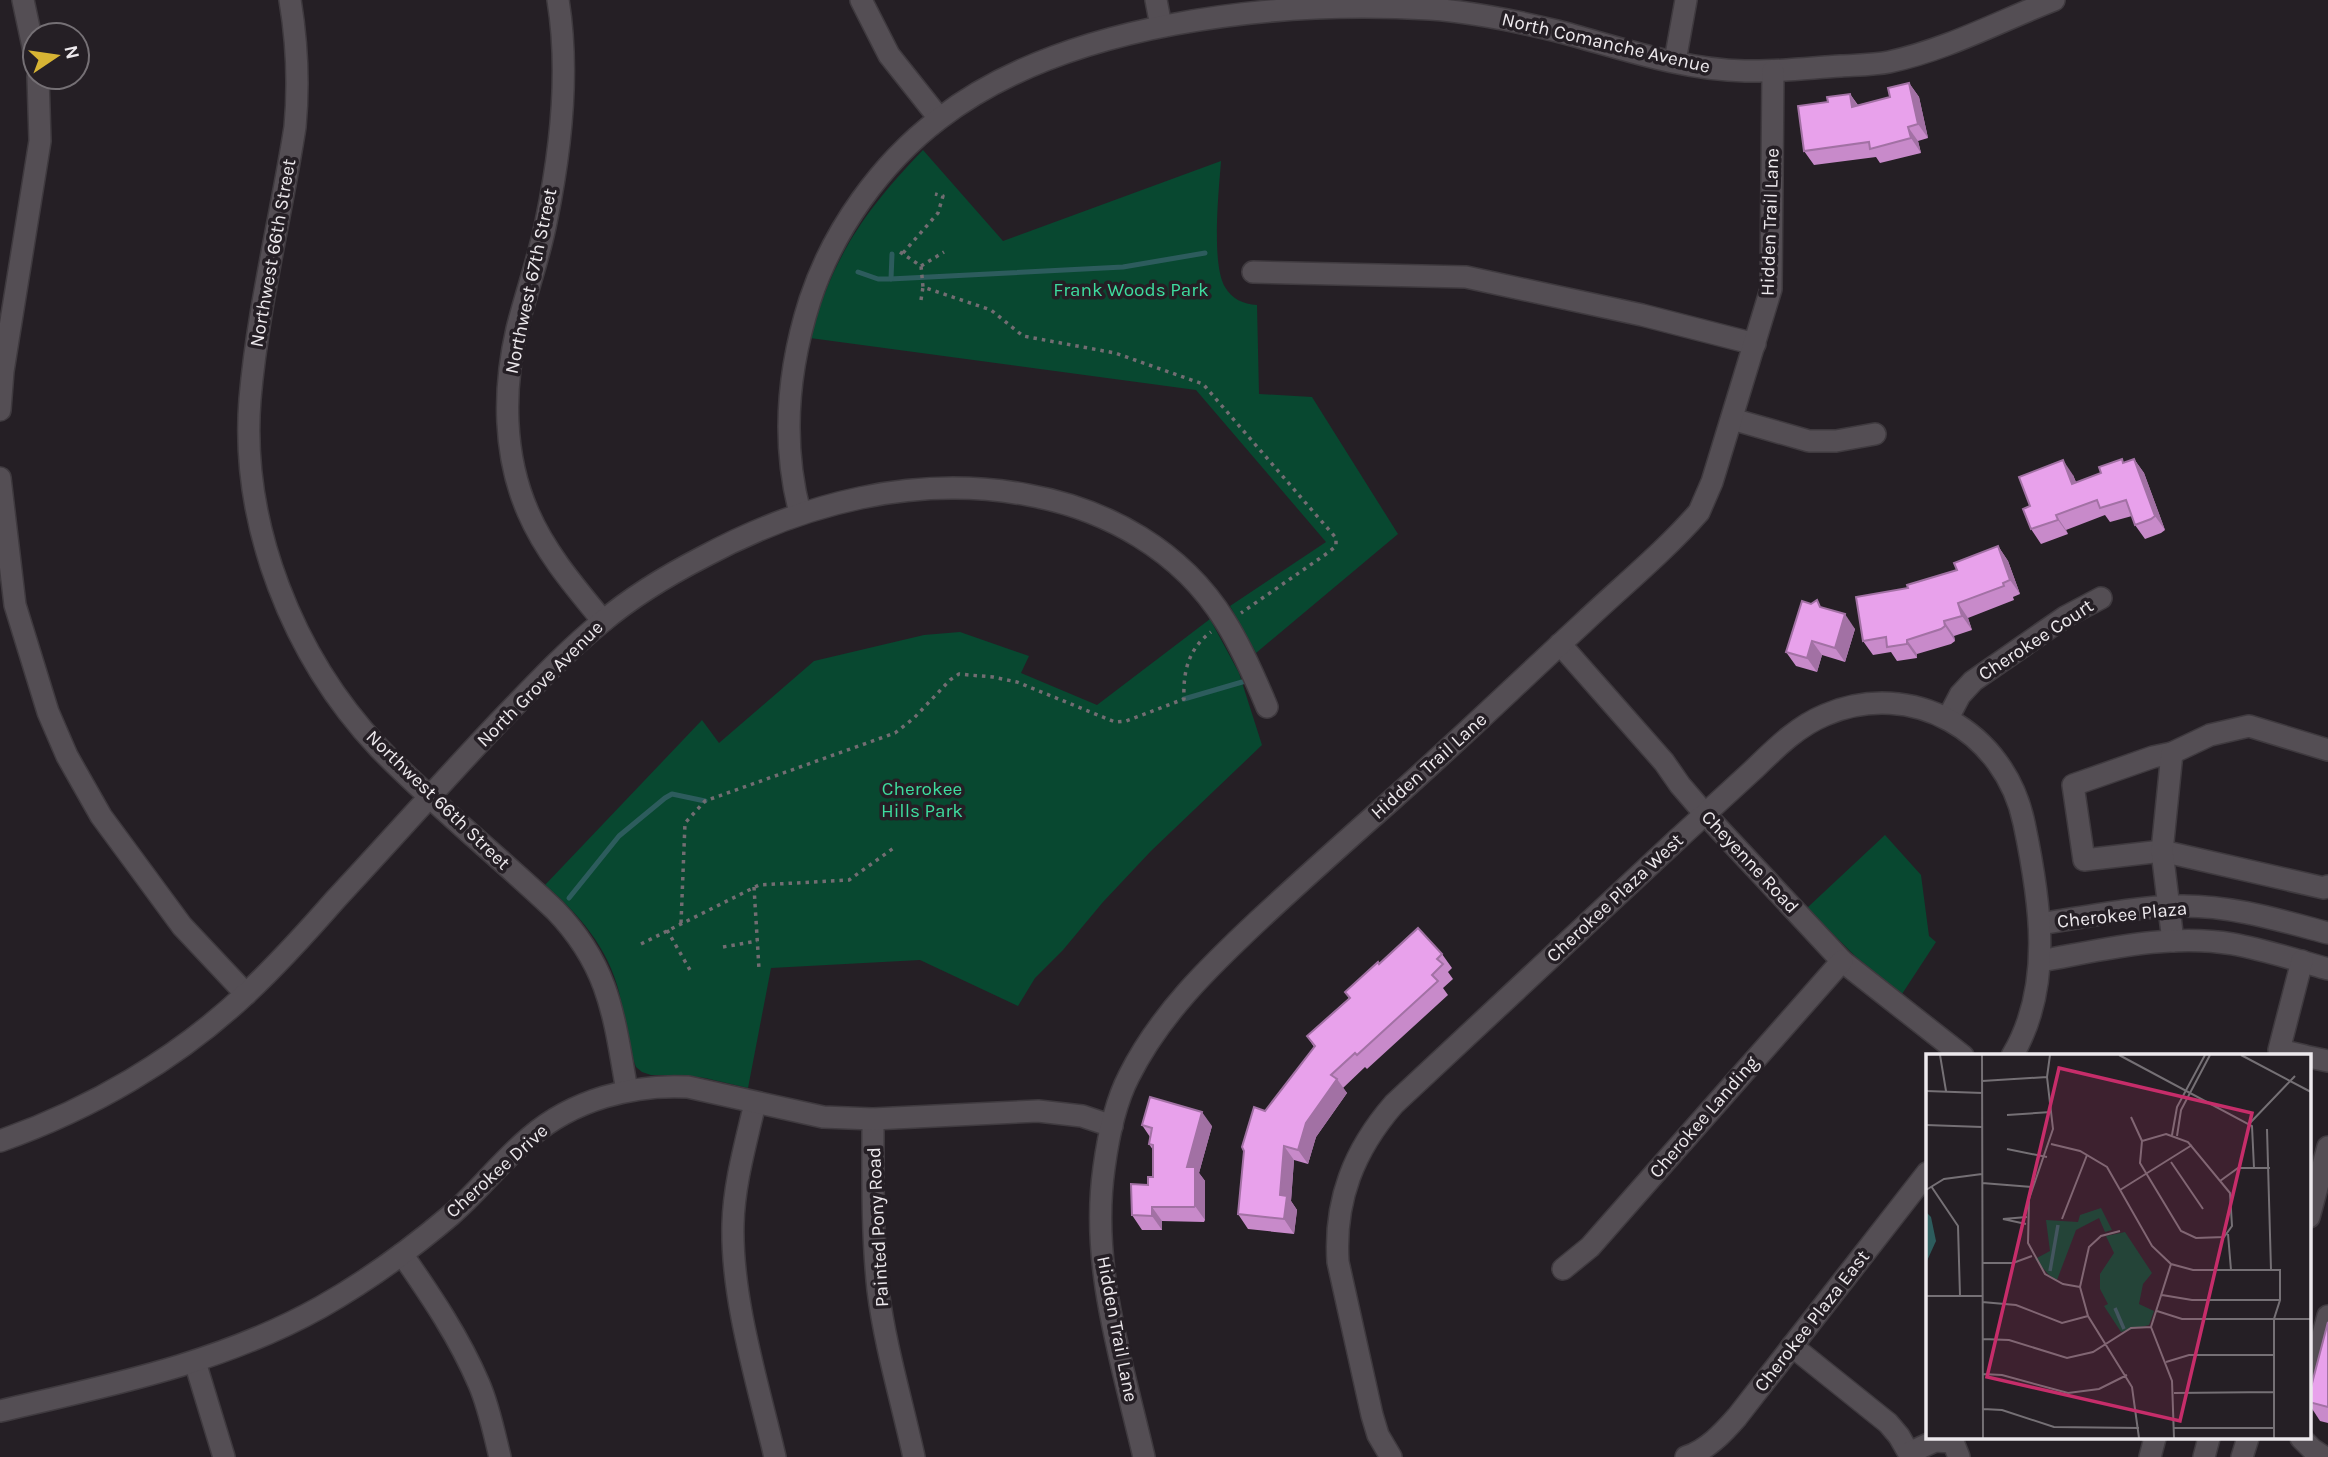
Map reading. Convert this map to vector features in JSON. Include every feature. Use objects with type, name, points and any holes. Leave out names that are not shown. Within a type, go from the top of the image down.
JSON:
[{"type":"street","points":[[23,0],[28,21]]},
{"type":"street","name":"Northwest 66th Street","points":[[290,0],[298,95],[291,155],[256,348],[252,388],[250,452],[254,496],[264,539],[299,634],[350,713],[379,748],[555,910],[586,947],[606,989],[627,1091]]},
{"type":"street","name":"Northwest 67th Street","points":[[558,0],[564,87],[559,143],[546,222],[517,330],[507,404],[510,443],[527,511],[544,543],[603,621]]},
{"type":"street","points":[[861,0],[889,55],[939,118]]},
{"type":"street","points":[[1156,0],[1161,26]]},
{"type":"street","points":[[1675,61],[1686,0]]},
{"type":"street","name":"North Comanche Avenue","points":[[800,513],[794,488],[788,432],[790,388],[796,346],[813,291],[836,242],[869,190],[889,166],[939,118],[999,80],[1029,66],[1161,26],[1207,9],[1254,12],[1344,6],[1434,5],[1675,61],[1741,71],[1773,71],[1887,63],[1952,42],[2000,10],[2054,0]]},
{"type":"street","name":"Hidden Trail Lane","points":[[1144,1457],[1102,1269],[1100,1207],[1104,1167],[1112,1126],[1128,1077],[1150,1041],[1192,986],[1293,889],[1447,751],[1699,512],[1707,498],[1771,289],[1773,71]]},
{"type":"street","points":[[0,410],[40,141],[40,91]]},
{"type":"street","points":[[1253,272],[1466,277],[1642,315],[1755,344]]},
{"type":"street","points":[[1732,419],[1809,441],[1836,441],[1875,434]]},
{"type":"street","points":[[0,478],[15,605],[48,712],[67,756],[101,816],[182,926],[246,994]]},
{"type":"street","name":"North Grove Avenue","points":[[0,1141],[68,1113],[122,1086],[210,1025],[292,948],[545,673],[603,621],[685,566],[764,526],[800,513],[840,501],[909,490],[979,489],[1053,500],[1126,527],[1150,543],[1195,581],[1226,622],[1267,707]]},
{"type":"street","name":"Cherokee Court","points":[[1948,718],[1960,695],[1973,681],[2065,617],[2101,598]]},
{"type":"street","name":"Cheyenne Road","points":[[1560,644],[1664,762],[1705,814],[1842,961],[1960,1054]]},
{"type":"street","name":"Cherokee Plaza West","points":[[1391,1457],[1378,1435],[1372,1415],[1338,1262],[1338,1217],[1353,1165],[1363,1144],[1394,1104],[1787,738],[1822,715],[1860,704],[1879,703],[1927,710],[1948,718],[1970,734],[1991,755],[2004,774],[2023,819],[2035,877],[2040,925],[2040,961]]},
{"type":"street","points":[[2328,750],[2249,726],[2210,735],[2172,753],[2073,785],[2084,860],[2162,851],[2324,888],[2328,886]]},
{"type":"street","points":[[2172,753],[2162,851],[2173,941]]},
{"type":"street","name":"Cherokee Plaza","points":[[2040,925],[2107,913],[2169,907],[2213,908],[2249,913],[2328,933]]},
{"type":"street","name":"Cherokee Plaza","points":[[2040,961],[2123,946],[2173,941],[2232,944],[2328,969]]},
{"type":"street","name":"Cherokee Landing","points":[[1563,1269],[1590,1247],[1842,961]]},
{"type":"street","points":[[2013,1054],[2029,1017],[2040,961]]},
{"type":"street","points":[[2293,1054],[2279,1051],[2302,961]]},
{"type":"street","points":[[2310,1058],[2328,1061]]},
{"type":"street","name":"Cherokee Drive","points":[[0,1411],[139,1379],[195,1362],[232,1349],[300,1318],[402,1254],[478,1191],[531,1136],[579,1107],[627,1091],[669,1086],[688,1087],[823,1117],[873,1119],[1038,1111],[1082,1116],[1112,1126]]},
{"type":"street","points":[[755,1103],[735,1195],[734,1262],[749,1347],[775,1457]]},
{"type":"street","name":"Painted Pony Road","points":[[873,1119],[878,1291],[886,1341],[914,1457]]},
{"type":"street","points":[[2314,1210],[2320,1158]]},
{"type":"street","name":"Cherokee Plaza East","points":[[1686,1457],[1695,1454],[1720,1436],[1926,1174]]},
{"type":"street","points":[[402,1254],[464,1350],[484,1398],[499,1457]]},
{"type":"street","points":[[2310,1383],[2328,1316]]},
{"type":"street","points":[[1792,1346],[1888,1423],[1910,1455],[1935,1441],[1953,1442],[1959,1457]]},
{"type":"street","points":[[195,1362],[224,1457]]},
{"type":"street","points":[[2150,1457],[2154,1440]]},
{"type":"street","points":[[2204,1457],[2208,1440]]},
{"type":"street","points":[[2242,1457],[2247,1440]]},
{"type":"street","points":[[2303,1440],[2324,1457]]},
{"type":"path","points":[[922,267],[901,253],[938,213],[943,196],[935,194]]},
{"type":"path","points":[[922,267],[944,252]]},
{"type":"path","points":[[921,300],[922,267]]},
{"type":"path","points":[[681,923],[685,823],[705,801],[895,733],[958,674],[1017,682],[1115,722],[1126,721],[1184,699],[1184,678],[1191,654],[1204,637],[1336,546],[1336,538],[1203,384],[1115,353],[1023,336],[991,310],[923,285]]},
{"type":"path","points":[[640,944],[754,887],[849,880],[895,847]]},
{"type":"path","points":[[754,887],[759,969]]},
{"type":"path","points":[[667,930],[690,970]]},
{"type":"path","points":[[723,947],[757,941]]},
{"type":"green space","name":"Frank Woods Park","points":[[923,150],[1003,241],[1221,161],[1218,262],[1225,287],[1231,295],[1243,302],[1257,305],[1259,394],[1312,397],[1398,534],[1256,653],[1230,606],[1326,542],[1196,390],[810,338],[829,282],[853,236],[884,193]]},
{"type":"green space","name":"Cherokee Hills Park","points":[[1210,619],[1239,673],[1262,745],[1151,851],[1103,902],[1063,950],[1035,978],[1018,1006],[920,960],[771,968],[748,1088],[705,1078],[651,1075],[636,1067],[619,992],[608,961],[591,933],[545,885],[702,720],[719,743],[814,661],[924,635],[960,632],[1029,656],[1021,673],[1097,705]]},
{"type":"green space","points":[[1885,835],[1921,875],[1929,936],[1936,942],[1902,994],[1855,956],[1807,908]]},
{"type":"building","points":[[1909,83],[1918,124],[1908,127],[1911,138],[1870,149],[1869,142],[1804,151],[1798,106],[1828,102],[1827,97],[1850,94],[1852,107],[1890,97],[1888,88]]},
{"type":"building","points":[[2122,459],[2123,463],[2134,459],[2155,516],[2135,525],[2126,500],[2100,508],[2097,500],[2056,515],[2058,520],[2031,529],[2023,509],[2030,506],[2019,477],[2063,460],[2072,484],[2101,473],[2099,467]]},
{"type":"building","points":[[1998,546],[2010,580],[2003,583],[2004,586],[1958,603],[1962,616],[1944,621],[1945,626],[1941,629],[1907,640],[1907,644],[1887,647],[1886,637],[1863,641],[1856,597],[1908,588],[1907,585],[1957,570],[1954,563]]},
{"type":"building","points":[[1817,600],[1820,607],[1845,614],[1835,648],[1812,641],[1807,658],[1786,652],[1802,601],[1811,604]]},
{"type":"building","points":[[1418,928],[1442,954],[1437,959],[1443,964],[1432,975],[1438,981],[1357,1055],[1355,1053],[1331,1075],[1337,1079],[1306,1123],[1298,1150],[1284,1146],[1280,1195],[1287,1196],[1284,1219],[1238,1214],[1244,1151],[1242,1147],[1254,1107],[1265,1111],[1315,1046],[1307,1036],[1350,998],[1345,992]]},
{"type":"building","points":[[1150,1097],[1202,1112],[1187,1167],[1195,1167],[1195,1206],[1152,1207],[1152,1216],[1132,1215],[1131,1184],[1148,1185],[1148,1177],[1153,1177],[1153,1145],[1149,1144],[1152,1128],[1142,1125]]},
{"type":"building","points":[[2328,1322],[2328,1407],[2310,1402],[2310,1391]]},
{"type":"waterway","points":[[858,272],[878,279],[890,279],[1123,267],[1205,253]]},
{"type":"waterway","points":[[891,279],[892,254]]},
{"type":"waterway","points":[[1184,699],[1249,680]]},
{"type":"waterway","points":[[569,898],[619,836],[665,798],[672,794],[705,801]]}]
